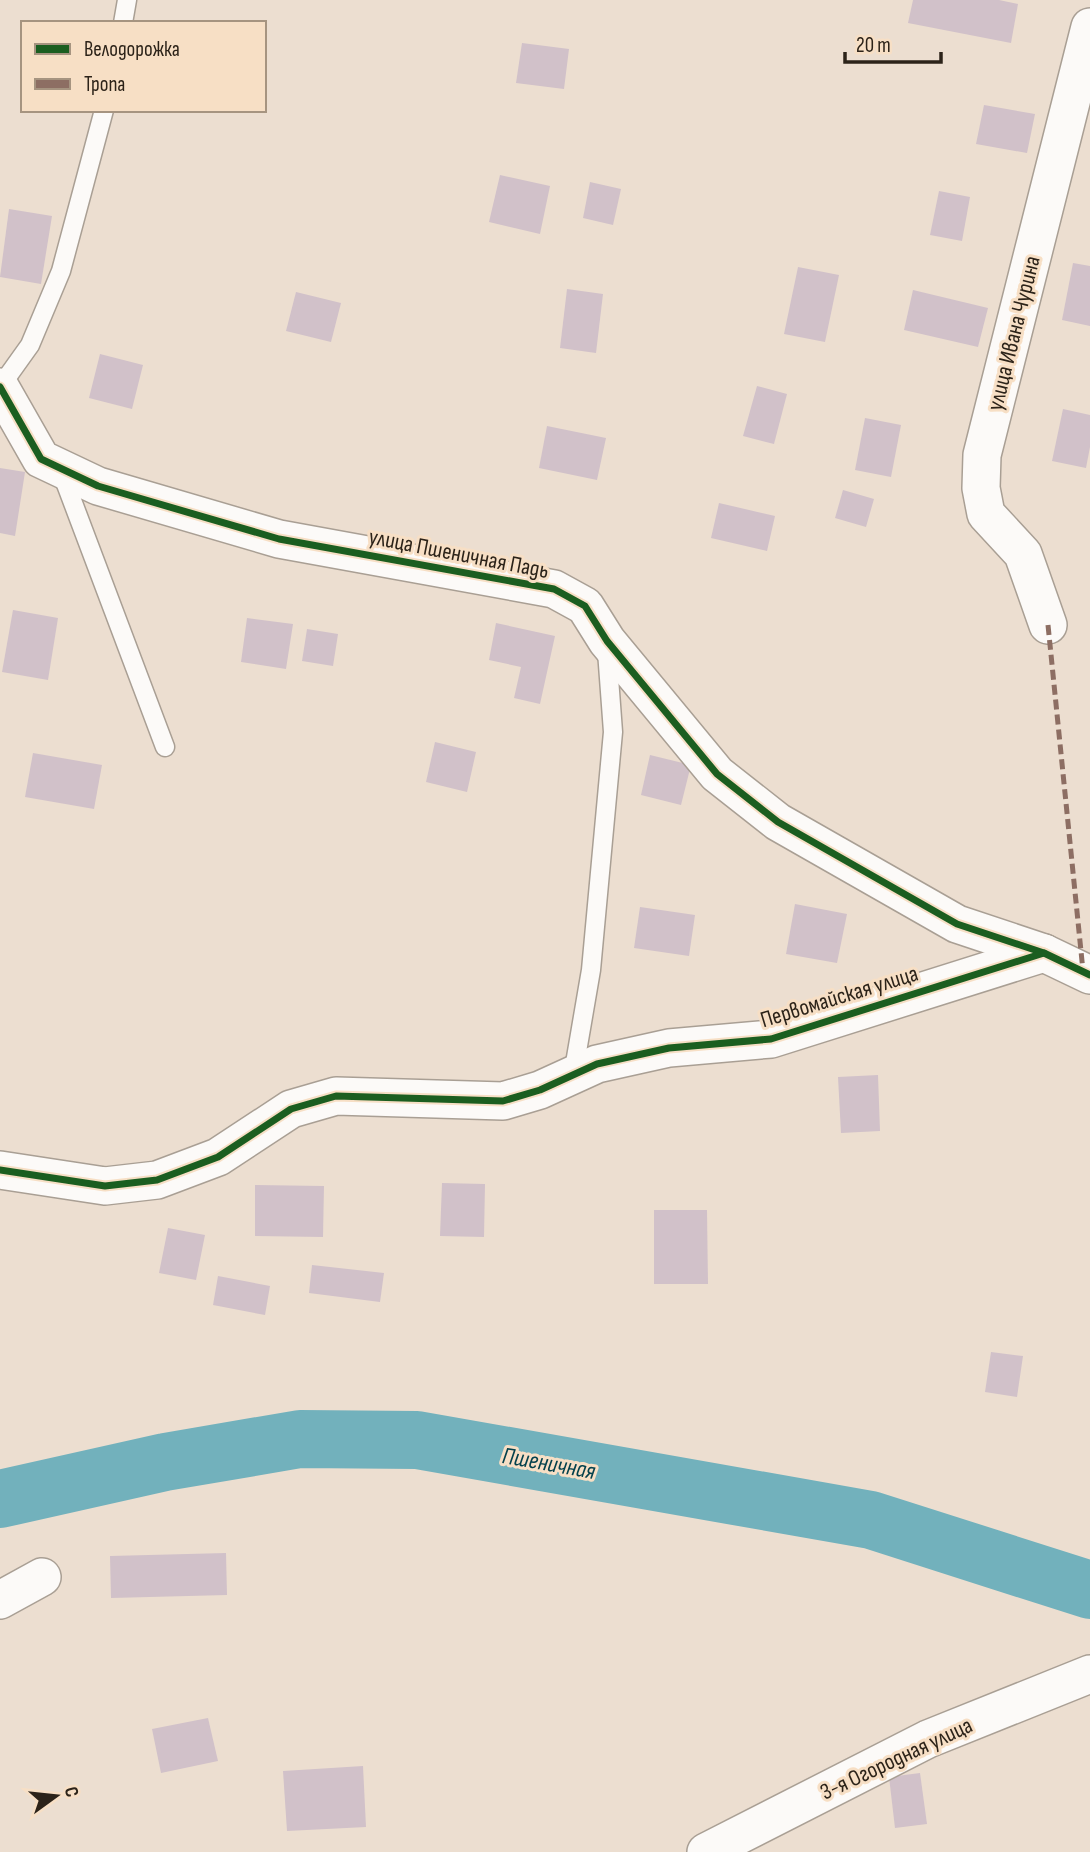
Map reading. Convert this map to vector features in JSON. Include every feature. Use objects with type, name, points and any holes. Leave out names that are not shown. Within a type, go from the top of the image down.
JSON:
[{"type":"street","name":"улица Ивана Чурина","points":[[1048,625],[1023,554],[986,514],[981,488],[982,455],[1090,27]]},
{"type":"street","name":"улица Пшеничная Падь","points":[[0,387],[41,459],[98,486],[279,539],[554,589],[585,606],[607,641],[718,774],[778,822],[957,924],[1044,953],[1090,975]]},
{"type":"street","name":"Первомайская улица","points":[[0,1170],[105,1186],[157,1180],[218,1157],[291,1109],[336,1096],[503,1101],[523,1097],[597,1064],[669,1048],[771,1039],[1044,953]]},
{"type":"street","points":[[0,1600],[42,1577]]},
{"type":"street","name":"3-я Огородная улица","points":[[706,1852],[928,1739],[1090,1674]]},
{"type":"lane","points":[[123,21],[127,0]]},
{"type":"lane","points":[[0,387],[30,345],[61,271],[103,112]]},
{"type":"lane","points":[[60,468],[165,747]]},
{"type":"lane","points":[[573,1075],[591,970],[613,732],[607,641]]},
{"type":"building","points":[[913,0],[999,0],[1018,4],[1011,43],[908,23]]},
{"type":"building","points":[[522,43],[569,49],[564,89],[516,83]]},
{"type":"building","points":[[984,105],[1035,114],[1027,153],[976,144]]},
{"type":"building","points":[[500,175],[550,186],[540,234],[489,222]]},
{"type":"building","points":[[590,182],[621,189],[613,225],[583,218]]},
{"type":"building","points":[[939,191],[970,197],[962,241],[930,235]]},
{"type":"building","points":[[9,209],[52,216],[41,284],[0,277]]},
{"type":"building","points":[[1073,263],[1090,266],[1090,326],[1062,320]]},
{"type":"building","points":[[798,267],[839,275],[825,342],[784,334]]},
{"type":"building","points":[[567,289],[603,294],[596,353],[560,348]]},
{"type":"building","points":[[913,290],[988,308],[978,347],[904,330]]},
{"type":"building","points":[[296,292],[341,303],[331,342],[286,331]]},
{"type":"building","points":[[100,354],[143,365],[132,409],[89,398]]},
{"type":"building","points":[[757,386],[787,394],[774,444],[743,436]]},
{"type":"building","points":[[1063,409],[1090,415],[1090,447],[1086,468],[1052,461]]},
{"type":"building","points":[[865,418],[901,425],[891,477],[855,470]]},
{"type":"building","points":[[547,426],[606,438],[597,480],[539,468]]},
{"type":"building","points":[[0,468],[25,472],[15,536],[0,533]]},
{"type":"building","points":[[843,490],[874,499],[866,527],[835,518]]},
{"type":"building","points":[[719,503],[775,516],[767,551],[711,538]]},
{"type":"building","points":[[13,610],[58,618],[48,680],[2,672]]},
{"type":"building","points":[[247,618],[293,624],[286,669],[241,662]]},
{"type":"building","points":[[496,623],[555,636],[540,704],[514,698],[521,667],[489,660]]},
{"type":"building","points":[[307,629],[338,634],[333,666],[302,661]]},
{"type":"building","points":[[435,742],[476,752],[467,792],[426,782]]},
{"type":"building","points":[[33,753],[102,765],[94,809],[25,797]]},
{"type":"building","points":[[650,755],[691,765],[681,805],[641,795]]},
{"type":"building","points":[[795,904],[847,914],[837,963],[786,954]]},
{"type":"building","points":[[640,907],[695,915],[689,956],[634,948]]},
{"type":"building","points":[[878,1075],[880,1131],[841,1133],[838,1077]]},
{"type":"building","points":[[442,1183],[485,1184],[484,1237],[440,1236]]},
{"type":"building","points":[[255,1185],[324,1186],[323,1237],[255,1236]]},
{"type":"building","points":[[654,1210],[707,1210],[708,1284],[654,1284]]},
{"type":"building","points":[[168,1228],[205,1235],[196,1280],[159,1273]]},
{"type":"building","points":[[312,1265],[384,1273],[380,1302],[309,1293]]},
{"type":"building","points":[[218,1276],[270,1286],[265,1315],[213,1305]]},
{"type":"building","points":[[991,1352],[1023,1356],[1017,1397],[985,1392]]},
{"type":"building","points":[[226,1553],[227,1595],[111,1598],[110,1556]]},
{"type":"building","points":[[208,1718],[218,1761],[161,1773],[152,1729]]},
{"type":"building","points":[[363,1766],[366,1827],[287,1831],[283,1771]]},
{"type":"building","points":[[920,1773],[927,1824],[895,1828],[889,1777]]},
{"type":"waterway","name":"Пшеничная","points":[[0,1499],[165,1462],[300,1439],[417,1440],[871,1520],[1090,1590]]},
{"type":"marked path","points":[[1048,625],[1083,971]]},
{"type":"cycle path","points":[[0,387],[41,459],[98,486],[279,539],[554,589],[585,606],[607,641],[717,774],[778,822],[957,924],[1044,953],[1090,975]]},
{"type":"cycle path","points":[[0,1170],[105,1186],[157,1180],[218,1157],[291,1109],[336,1096],[503,1101],[540,1090],[597,1064],[669,1048],[771,1039],[1044,953]]}]
